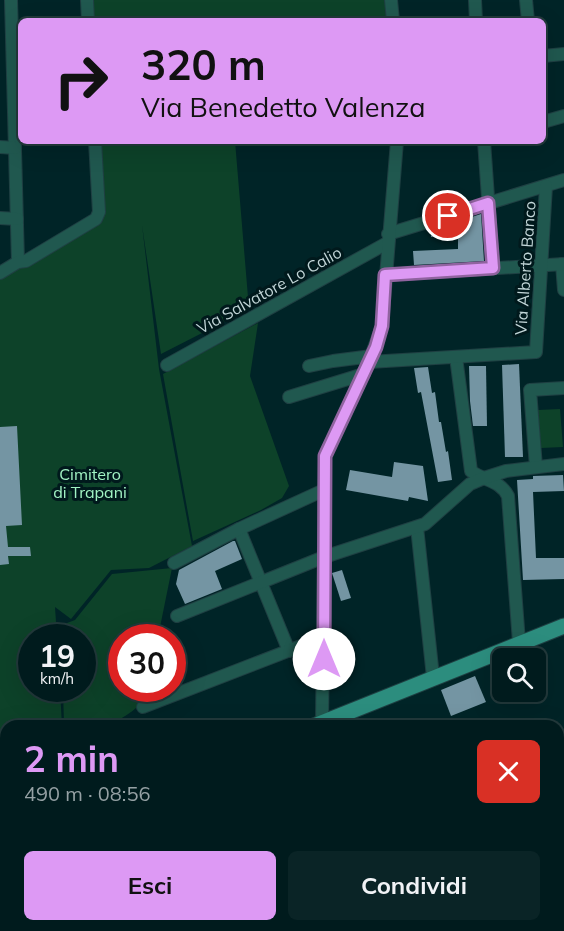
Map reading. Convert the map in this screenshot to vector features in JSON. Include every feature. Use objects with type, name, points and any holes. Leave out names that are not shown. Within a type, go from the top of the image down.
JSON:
[{"type":"main road","points":[[332,720],[519,642],[564,626]]},
{"type":"street","points":[[11,0],[6,26],[13,80],[18,262]]},
{"type":"street","points":[[87,0],[88,18]]},
{"type":"street","points":[[392,0],[393,18]]},
{"type":"street","points":[[475,0],[476,18]]},
{"type":"street","points":[[526,0],[528,18]]},
{"type":"street","points":[[546,56],[564,54]]},
{"type":"street","points":[[0,75],[13,80]]},
{"type":"street","points":[[546,121],[564,116]]},
{"type":"street","points":[[0,273],[18,262],[26,261],[96,219],[99,212],[95,144]]},
{"type":"street","points":[[320,720],[324,638],[325,456],[371,359],[382,326],[397,144]]},
{"type":"street","points":[[484,144],[493,268]]},
{"type":"street","points":[[0,147],[15,148]]},
{"type":"street","name":"Via Salvatore Lo Calio","points":[[166,365],[388,239],[488,203],[564,180]]},
{"type":"street","name":"Via Alberto Banco","points":[[456,357],[536,352],[546,186]]},
{"type":"street","points":[[0,218],[17,219]]},
{"type":"street","points":[[385,275],[563,264],[564,290]]},
{"type":"street","points":[[309,366],[333,361],[456,357],[471,471],[497,483],[504,488],[508,496],[519,642]]},
{"type":"street","points":[[289,397],[364,374]]},
{"type":"street","points":[[531,467],[530,390],[564,388]]},
{"type":"street","points":[[177,616],[324,557],[425,524],[470,484],[484,478],[506,471],[564,464]]},
{"type":"street","points":[[174,563],[239,529],[324,490]]},
{"type":"street","points":[[417,527],[433,677]]},
{"type":"street","points":[[239,529],[289,651]]},
{"type":"street","points":[[143,707],[324,638]]},
{"type":"green space","points":[[90,0],[387,0],[388,18],[91,18]]},
{"type":"green space","name":"Cimitero di Trapani","points":[[98,144],[235,144],[249,309],[161,354],[142,225],[159,369],[192,546],[149,568],[111,570],[71,619],[55,607],[56,624],[18,624],[18,702],[61,702],[62,720],[0,720],[0,278],[103,221]]},
{"type":"green space","points":[[258,323],[250,376],[289,486],[282,498],[193,541],[163,374]]},
{"type":"green space","points":[[560,409],[563,447],[541,448],[538,410]]},
{"type":"green space","points":[[172,568],[161,624],[108,624],[108,702],[141,702],[119,720],[64,720],[63,702],[96,702],[96,624],[64,624],[75,620],[112,574]]},
{"type":"building","points":[[481,214],[484,261],[414,265],[413,251],[458,249],[458,236],[431,237],[431,230]]},
{"type":"building","points":[[519,364],[523,457],[505,457],[502,365]]},
{"type":"building","points":[[469,366],[486,366],[487,426],[473,426]]},
{"type":"building","points":[[428,367],[446,452],[448,451],[452,480],[438,482],[421,392],[418,393],[414,368]]},
{"type":"building","points":[[17,426],[22,525],[6,526],[8,547],[30,547],[31,556],[8,556],[9,564],[0,565],[0,427]]},
{"type":"building","points":[[394,462],[423,466],[428,501],[409,497],[408,501],[346,490],[350,470],[392,477]]},
{"type":"building","points":[[563,475],[564,491],[533,492],[536,558],[564,558],[564,579],[523,580],[517,480],[533,479],[533,476]]},
{"type":"building","points":[[233,541],[242,559],[215,571],[222,589],[185,604],[176,584],[179,570]]},
{"type":"building","points":[[342,570],[351,598],[341,601],[332,573]]},
{"type":"building","points":[[475,676],[486,702],[451,716],[441,690]]},
{"type":"route","points":[[324,659],[325,456],[376,347],[382,326],[385,275],[493,268],[488,203],[448,216]]}]
